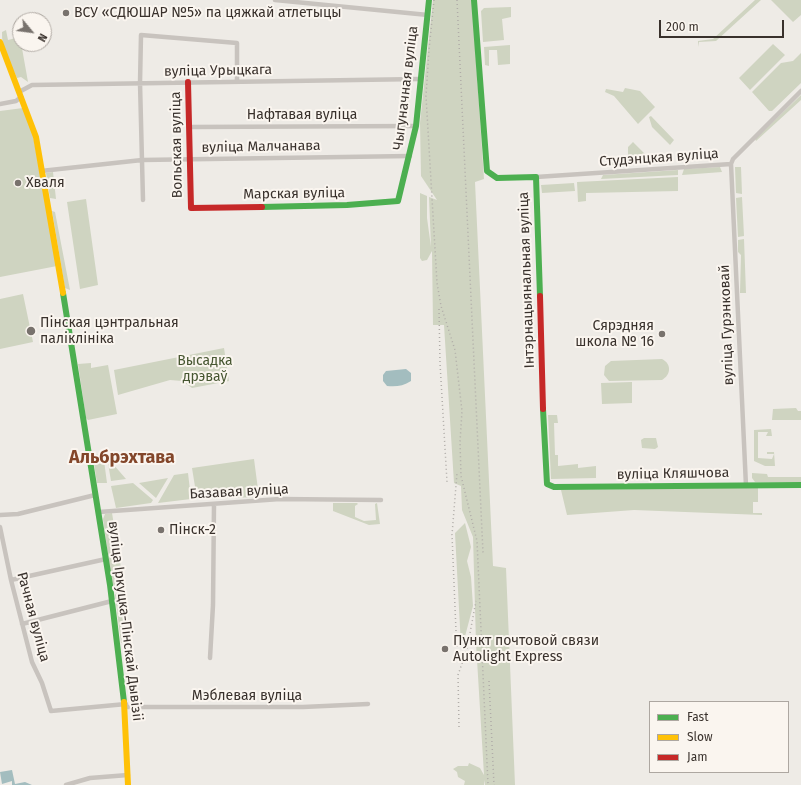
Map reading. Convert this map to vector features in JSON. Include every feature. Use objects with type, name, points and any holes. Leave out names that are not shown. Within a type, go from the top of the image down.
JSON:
[{"type":"street","points":[[275,0],[428,15]]},
{"type":"street","name":"Чыгуначная вуліца","points":[[398,201],[416,126],[429,0]]},
{"type":"street","name":"Інтэрнацыянальная вуліца","points":[[474,0],[487,171],[497,178],[536,177],[545,469],[547,484]]},
{"type":"street","points":[[143,200],[140,83],[141,35],[237,43],[237,82]]},
{"type":"street","name":"вуліца Іркуцка-Пінскай Дывізіі","points":[[0,42],[36,137],[40,171],[75,363],[77,387],[106,559],[126,706],[128,785]]},
{"type":"street","name":"вуліца Урыцкага","points":[[0,104],[16,101],[20,95],[32,85],[420,79]]},
{"type":"street","name":"Вольская вуліца","points":[[188,82],[191,208]]},
{"type":"street","name":"Студэнцкая вуліца","points":[[536,177],[731,164],[733,159],[801,91]]},
{"type":"street","name":"Нафтавая вуліца","points":[[189,127],[416,126]]},
{"type":"street","name":"вуліца Малчанава","points":[[40,171],[142,160],[410,156]]},
{"type":"street","name":"вуліца Гурэнковай","points":[[731,164],[746,486]]},
{"type":"street","name":"Марская вуліца","points":[[191,208],[347,205],[398,201]]},
{"type":"street","name":"вуліца Кляшчова","points":[[547,484],[554,487],[801,485]]},
{"type":"street","points":[[0,515],[18,514],[96,495]]},
{"type":"street","name":"Базавая вуліца","points":[[99,512],[280,499],[381,500]]},
{"type":"street","points":[[210,658],[213,605],[214,504]]},
{"type":"street","name":"Рачная вуліца","points":[[0,527],[11,580],[32,662],[42,683],[52,711]]},
{"type":"street","points":[[11,580],[106,559]]},
{"type":"street","points":[[22,624],[112,601]]},
{"type":"street","name":"Мэблевая вуліца","points":[[52,711],[126,706],[303,707],[368,704]]},
{"type":"street","points":[[66,785],[90,778],[128,775]]},
{"type":"green space","points":[[433,0],[472,0],[484,179],[475,182],[493,566],[506,568],[515,785],[485,785],[484,780],[484,785],[464,785],[465,781],[458,777],[457,772],[453,769],[458,766],[468,766],[469,763],[480,768],[484,775],[476,643],[473,537],[462,510],[461,486],[454,483],[444,325],[433,325],[432,251],[427,260],[422,261],[420,258],[420,193],[427,196],[427,218],[431,247],[429,197],[437,200],[421,176],[420,123]]},
{"type":"green space","points":[[755,0],[761,0],[716,41],[699,42],[698,47],[698,41],[713,39]]},
{"type":"green space","points":[[771,0],[801,0],[801,15],[793,22]]},
{"type":"green space","points":[[511,7],[511,17],[502,19],[504,40],[483,42],[481,11],[484,8]]},
{"type":"green space","points":[[6,30],[8,40],[12,39],[12,52],[23,52],[28,82],[21,77],[17,78],[3,44],[2,32]]},
{"type":"green space","points":[[773,44],[785,55],[750,90],[739,78]]},
{"type":"green space","points":[[510,45],[510,64],[498,65],[497,50],[489,50],[489,66],[485,65],[484,47]]},
{"type":"green space","points":[[801,53],[801,83],[772,111],[769,111],[752,92],[781,63],[793,61]]},
{"type":"green space","points":[[625,88],[640,91],[655,107],[638,124],[614,96],[605,92],[606,89],[623,92]]},
{"type":"green space","points":[[801,95],[801,100],[756,141],[755,139]]},
{"type":"green space","points":[[23,108],[32,130],[57,266],[0,277],[0,111]]},
{"type":"green space","points":[[651,116],[674,140],[670,145],[652,127],[649,117]]},
{"type":"green space","points":[[633,142],[645,154],[638,161],[638,163],[611,165],[610,162],[628,160],[628,147]]},
{"type":"green space","points":[[720,167],[722,172],[682,175],[684,169]]},
{"type":"green space","points":[[735,167],[741,167],[742,194],[736,193]]},
{"type":"green space","points":[[678,170],[678,175],[601,179],[603,175]]},
{"type":"green space","points":[[53,172],[56,199],[50,198],[46,173]]},
{"type":"green space","points":[[678,177],[678,191],[586,193],[586,201],[578,202],[577,182]]},
{"type":"green space","points":[[574,183],[575,191],[542,193],[541,185]]},
{"type":"green space","points":[[742,197],[744,236],[738,237],[736,198]]},
{"type":"green space","points":[[86,199],[98,285],[80,289],[67,202]]},
{"type":"green space","points":[[52,211],[55,212],[70,290],[65,288]]},
{"type":"green space","points":[[744,239],[746,293],[740,293],[741,255],[738,252],[738,240]]},
{"type":"green space","points":[[23,294],[33,342],[0,349],[0,299]]},
{"type":"green space","name":"Высадка дрэваў","points":[[224,348],[229,381],[192,388],[182,381],[170,380],[118,395],[114,370]]},
{"type":"green space","points":[[662,359],[669,367],[669,372],[662,380],[609,381],[604,375],[605,366],[611,361]]},
{"type":"green space","points":[[91,363],[91,368],[108,365],[117,414],[88,420],[86,418],[78,364]]},
{"type":"green space","points":[[632,382],[632,403],[602,404],[601,383]]},
{"type":"green space","points":[[796,408],[798,411],[801,411],[801,420],[772,420],[773,409]]},
{"type":"green space","points":[[548,415],[557,415],[558,423],[554,423],[555,455],[558,455],[558,466],[578,464],[578,468],[596,466],[596,478],[551,479]]},
{"type":"green space","points":[[771,429],[772,436],[766,436],[768,432],[758,432],[758,458],[772,459],[774,454],[767,454],[767,452],[774,452],[775,466],[765,466],[754,461],[754,430]]},
{"type":"green space","points":[[644,438],[656,438],[658,447],[655,449],[642,448],[641,440]]},
{"type":"green space","points":[[103,453],[107,483],[97,483],[93,457],[94,455]]},
{"type":"green space","points":[[107,457],[126,479],[111,481]]},
{"type":"green space","points":[[254,459],[259,497],[197,499],[192,468]]},
{"type":"green space","points":[[188,473],[191,499],[158,503],[174,475]]},
{"type":"green space","points":[[752,473],[767,474],[768,477],[801,477],[801,482],[755,482],[752,478]]},
{"type":"green space","points":[[168,478],[156,498],[139,483]]},
{"type":"green space","points":[[133,483],[153,500],[151,503],[116,508],[111,486]]},
{"type":"green space","points":[[758,488],[758,502],[753,502],[753,513],[762,513],[762,515],[634,510],[567,515],[561,490]]},
{"type":"green space","points":[[333,503],[357,503],[358,504],[355,506],[355,517],[364,521],[376,520],[375,504],[377,503],[380,524],[369,525],[333,511]]},
{"type":"green space","points":[[112,513],[123,580],[126,585],[115,587],[112,584],[103,519],[105,514]]},
{"type":"green space","points":[[465,523],[471,547],[467,561],[471,577],[473,606],[463,644],[461,646],[455,533]]},
{"type":"green space","points":[[118,591],[122,596],[119,597],[126,637],[129,637],[130,642],[121,643],[115,595]]},
{"type":"water","points":[[406,369],[411,373],[411,381],[408,383],[399,386],[387,386],[383,381],[383,375],[386,371]]},
{"type":"water","points":[[12,770],[15,784],[25,782],[32,785],[12,785],[12,781],[2,784],[0,772]]},
{"type":"railway","points":[[434,0],[426,96],[437,283],[441,306],[455,350],[462,411],[460,442],[461,476],[477,541],[488,785]]},
{"type":"railway","points":[[457,0],[483,553]]},
{"type":"railway","points":[[439,309],[440,363],[447,482]]},
{"type":"railway","points":[[457,473],[452,535],[457,655]]},
{"type":"railway","points":[[459,727],[458,675],[467,649],[476,601]]},
{"type":"railway","points":[[489,681],[494,785]]},
{"type":"traffic: fast","points":[[262,207],[347,205],[398,201],[416,126],[429,0]]},
{"type":"traffic: fast","points":[[474,0],[487,171],[497,178],[536,177],[540,296]]},
{"type":"traffic: fast","points":[[63,293],[110,585],[124,702]]},
{"type":"traffic: fast","points":[[543,409],[547,484],[554,487],[801,485]]},
{"type":"traffic: slow","points":[[0,42],[36,137],[63,293]]},
{"type":"traffic: slow","points":[[124,702],[128,785]]},
{"type":"traffic: jam","points":[[188,82],[191,208],[262,207]]},
{"type":"traffic: jam","points":[[540,296],[543,409]]},
{"type":"place","name":"ВСУ «СДЮШАР №5» па цяжкай атлетыцы","points":[[66,13]]},
{"type":"place","name":"Хваля","points":[[18,183]]},
{"type":"place","name":"Пінская цэнтральная паліклініка","points":[[31,331]]},
{"type":"place","name":"Сярэдняя школа № 16","points":[[662,334]]},
{"type":"place","name":"Пінск-2","points":[[161,530]]},
{"type":"place","name":"Пункт почтовой связи Autolight Express","points":[[445,649]]},
{"type":"district","name":"Альбрэхтава","points":[[122,458]]}]
